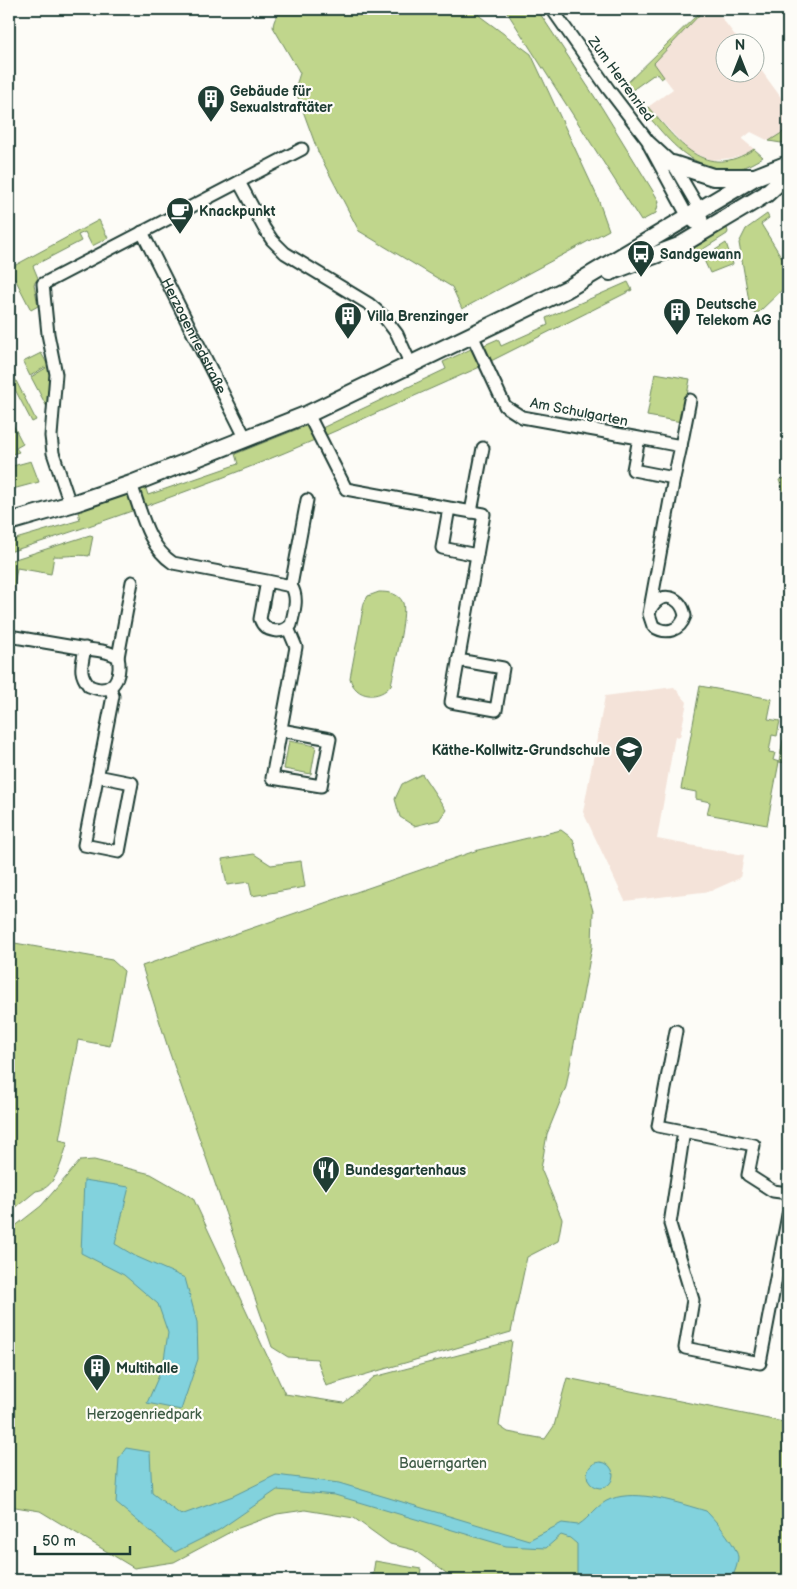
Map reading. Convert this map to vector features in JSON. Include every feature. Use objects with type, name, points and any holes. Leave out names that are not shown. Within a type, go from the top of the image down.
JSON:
[{"type":"street","name":"Zum Herrenried","points":[[552,9],[609,90],[648,141],[673,164],[694,214]]},
{"type":"street","name":"Zum Herrenried","points":[[648,141],[652,154],[704,231]]},
{"type":"street","points":[[70,504],[52,445],[51,436],[56,374],[48,334],[43,284],[302,150]]},
{"type":"street","points":[[673,164],[713,177],[755,177]]},
{"type":"street","points":[[9,522],[131,484],[308,414],[567,289],[755,177],[788,164]]},
{"type":"street","points":[[567,289],[679,246],[766,194],[788,174]]},
{"type":"street","points":[[240,182],[272,240],[285,252],[369,304],[384,317],[397,334],[411,365]]},
{"type":"street","name":"Herzogenriedstraße","points":[[142,232],[246,439]]},
{"type":"street","name":"Am Schulgarten","points":[[472,335],[505,406],[522,417],[680,446]]},
{"type":"street","points":[[649,614],[690,400]]},
{"type":"street","points":[[308,414],[346,489],[484,514],[458,660],[451,702],[496,710],[503,668],[458,660]]},
{"type":"street","name":"Am Schulgarten","points":[[639,438],[633,470],[674,478]]},
{"type":"street","points":[[471,512],[483,448]]},
{"type":"street","points":[[131,484],[156,548],[173,563],[292,586]]},
{"type":"street","points":[[267,581],[260,619],[262,625],[268,629],[280,631],[292,625],[296,598],[296,592],[292,586],[307,500]]},
{"type":"street","points":[[449,508],[442,548],[477,555]]},
{"type":"street","points":[[84,648],[81,671],[84,680],[89,686],[102,689],[110,687],[118,677],[120,666],[118,657],[132,582]]},
{"type":"street","points":[[281,730],[330,739],[321,786],[272,778],[296,647],[288,628]]},
{"type":"street","points":[[9,636],[113,653],[118,657]]},
{"type":"street","points":[[97,776],[132,784],[120,852],[84,845],[97,776],[113,696],[110,687]]},
{"type":"street","points":[[676,1032],[658,1126],[754,1145],[748,1175],[773,1191],[788,1194]]},
{"type":"street","points":[[684,1131],[670,1224],[693,1300],[685,1348],[760,1363],[788,1215]]},
{"type":"shaded area","points":[[705,9],[715,9],[732,32],[714,32],[714,82],[764,82],[764,74],[788,107],[788,129],[769,141],[751,132],[742,139],[754,149],[733,158],[711,160],[690,152],[648,107],[673,89],[653,63]]},
{"type":"shaded area","name":"Käthe-Kollwitz-Grundschule","points":[[674,687],[687,702],[680,737],[675,736],[657,839],[744,855],[740,878],[711,891],[625,901],[583,812],[605,696]]},
{"type":"green space","points":[[286,9],[473,9],[531,54],[597,196],[609,230],[462,309],[452,287],[359,231],[318,152],[295,89],[300,73],[273,27],[277,16]]},
{"type":"green space","points":[[505,9],[537,9],[602,108],[659,201],[656,213],[641,221]]},
{"type":"green space","points":[[703,11],[654,63],[664,77],[661,79],[656,73],[631,91],[634,98],[624,86]]},
{"type":"green space","points":[[648,107],[682,144],[706,159],[721,161],[736,158],[754,149],[763,157],[739,169],[711,172],[711,167],[690,158],[673,144],[643,110]]},
{"type":"green space","points":[[788,129],[788,142],[769,141]]},
{"type":"green space","points":[[767,214],[769,218],[761,224],[787,266],[786,286],[759,312],[755,313],[752,312],[750,307],[739,243],[746,229]]},
{"type":"green space","points":[[99,220],[108,238],[92,246],[85,232],[78,235],[81,241],[33,266],[38,278],[34,284],[38,306],[31,310],[11,271],[12,267]]},
{"type":"green space","points":[[727,228],[727,234],[697,253],[689,251]]},
{"type":"green space","points":[[726,243],[733,264],[710,273],[703,258]]},
{"type":"green space","points":[[628,282],[632,290],[489,362],[482,346],[498,339],[501,346],[548,325],[546,318]]},
{"type":"green space","points":[[471,349],[480,367],[252,466],[193,489],[9,552],[9,541],[80,520],[77,508],[145,486],[148,495],[238,464],[235,454],[318,421],[322,428],[446,369],[443,362]]},
{"type":"green space","points":[[41,353],[49,368],[51,380],[48,409],[31,377],[46,368],[30,376],[23,362]]},
{"type":"green space","points":[[10,369],[36,420],[32,422],[9,378]]},
{"type":"green space","points":[[655,373],[690,379],[682,422],[647,416]]},
{"type":"green space","points":[[9,417],[23,444],[16,448],[19,452],[9,455]]},
{"type":"green space","points":[[31,461],[39,482],[9,490],[9,467]]},
{"type":"green space","points":[[788,477],[788,504],[779,480]]},
{"type":"green space","points":[[90,535],[93,536],[89,556],[54,556],[51,574],[17,568],[9,616],[9,561]]},
{"type":"green space","points":[[379,592],[399,597],[404,609],[400,642],[391,685],[381,693],[368,695],[357,690],[350,678],[364,603],[368,596]]},
{"type":"green space","points":[[700,686],[772,699],[768,719],[780,721],[777,736],[772,735],[769,752],[775,753],[773,760],[779,762],[767,825],[707,814],[710,802],[696,799],[696,792],[681,789]]},
{"type":"green space","points":[[783,740],[788,741],[788,763],[779,762]]},
{"type":"green space","points":[[289,741],[316,746],[311,774],[284,769]]},
{"type":"green space","points":[[422,774],[446,810],[439,820],[414,826],[400,817],[395,799],[402,784]]},
{"type":"green space","points":[[561,830],[573,839],[593,911],[592,947],[566,1087],[547,1134],[541,1169],[562,1219],[558,1241],[527,1257],[511,1332],[326,1386],[317,1359],[288,1357],[272,1347],[169,1051],[142,966],[478,850]]},
{"type":"green space","points":[[254,854],[271,865],[301,861],[305,887],[252,896],[249,882],[227,885],[222,859]]},
{"type":"green space","points":[[9,942],[112,960],[124,971],[110,1046],[78,1040],[59,1140],[68,1142],[58,1172],[49,1185],[36,1191],[9,1213]]},
{"type":"green space","name":"Herzogenriedpark","points":[[94,1160],[151,1174],[193,1198],[285,1394],[344,1403],[374,1377],[512,1341],[499,1426],[508,1432],[545,1439],[554,1426],[567,1378],[788,1423],[788,1580],[456,1580],[414,1550],[390,1544],[354,1518],[305,1510],[277,1514],[236,1529],[174,1562],[134,1568],[40,1511],[9,1506],[9,1231],[41,1206],[80,1161]]},
{"type":"green space","points":[[375,1561],[421,1569],[419,1580],[372,1580]]},
{"type":"water","points":[[84,1180],[129,1187],[115,1244],[135,1256],[185,1278],[197,1322],[198,1359],[181,1410],[147,1403],[163,1366],[168,1333],[158,1304],[124,1275],[81,1253]]},
{"type":"water","points":[[126,1448],[150,1452],[152,1493],[181,1515],[233,1496],[276,1475],[339,1483],[529,1540],[562,1523],[578,1525],[602,1504],[611,1499],[622,1496],[646,1496],[706,1511],[720,1526],[733,1546],[738,1557],[736,1569],[731,1580],[577,1580],[577,1544],[570,1538],[561,1535],[546,1548],[506,1546],[335,1495],[277,1490],[219,1530],[175,1552],[116,1503],[119,1458]]},
{"type":"water","points":[[600,1462],[609,1466],[613,1475],[609,1484],[600,1488],[591,1484],[587,1475],[591,1466]]},
{"type":"place","name":"Gebäude für Sexualstraftäter","points":[[211,123]]},
{"type":"place","name":"Knackpunkt","points":[[180,235]]},
{"type":"place","name":"Sandgewann","points":[[641,278]]},
{"type":"place","name":"Deutsche Telekom AG","points":[[677,336]]},
{"type":"place","name":"Villa Brenzinger","points":[[348,340]]},
{"type":"place","name":"Käthe-Kollwitz-Grundschule","points":[[629,774]]},
{"type":"place","name":"Bundesgartenhaus","points":[[326,1194]]},
{"type":"place","name":"Multihalle","points":[[97,1392]]},
{"type":"park label","name":"Bauerngarten","points":[[443,1463]]}]
